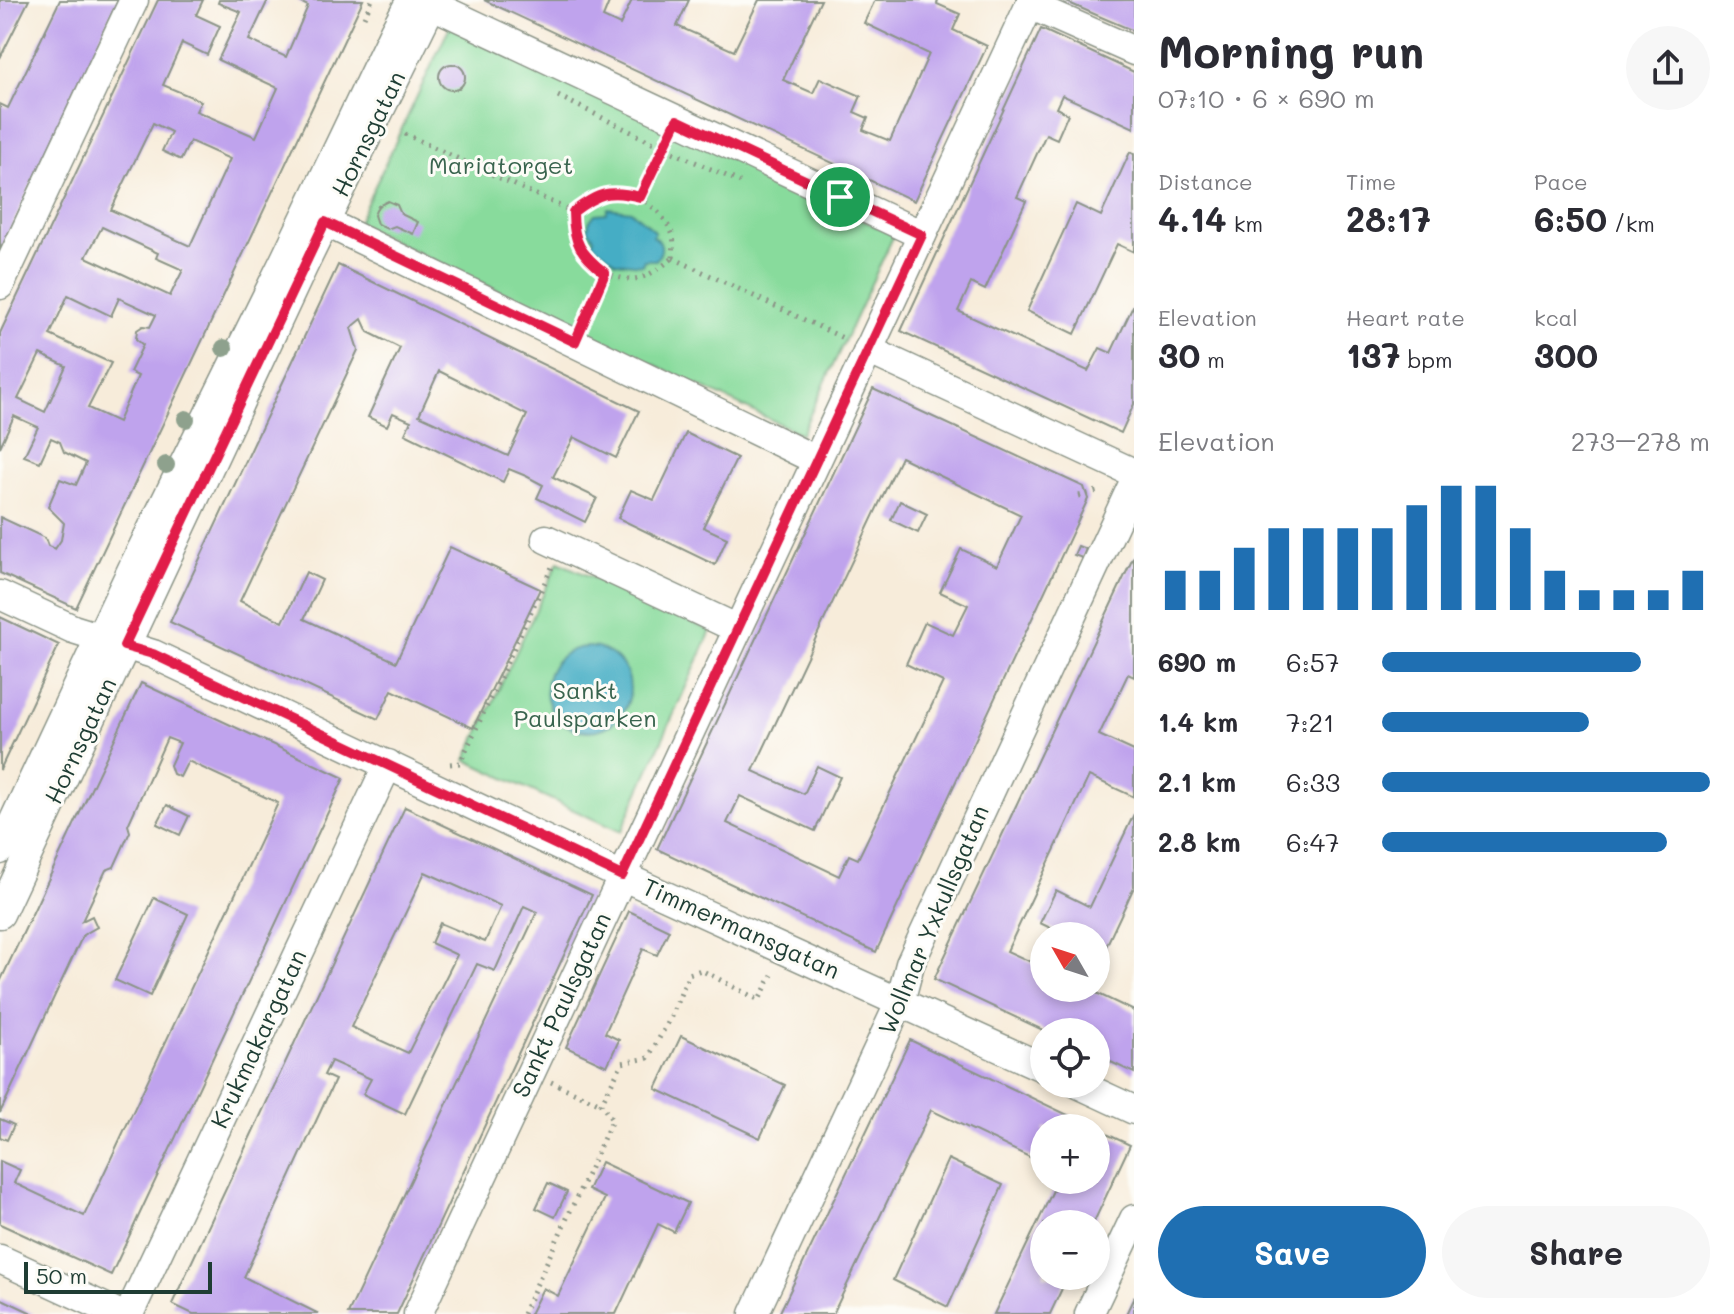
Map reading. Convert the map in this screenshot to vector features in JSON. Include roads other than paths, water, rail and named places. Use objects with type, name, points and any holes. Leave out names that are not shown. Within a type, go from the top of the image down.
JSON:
[{"type":"street","points":[[0,285],[134,0]]},
{"type":"street","points":[[425,1],[922,235]]},
{"type":"street","name":"Hornsgatan","points":[[0,850],[112,642],[325,222],[425,1]]},
{"type":"street","name":"Hornsgatan","points":[[0,914],[112,642],[394,31],[425,1]]},
{"type":"street","points":[[1031,2],[1134,51]]},
{"type":"street","name":"Sankt Paulsgatan","points":[[418,1314],[1031,2]]},
{"type":"street","points":[[325,222],[816,460]]},
{"type":"street","points":[[868,350],[1134,473]]},
{"type":"street","name":"Wollmar Yxkullsgatan","points":[[754,1314],[900,1002],[910,964],[1134,482]]},
{"type":"street","points":[[554,542],[738,629]]},
{"type":"street","name":"Timmermansgatan","points":[[0,595],[73,629],[153,654],[622,876],[1030,1062]]},
{"type":"street","name":"Krukmakargatan","points":[[129,1314],[388,764]]},
{"type":"street","points":[[1108,1098],[1134,1110]]},
{"type":"street","points":[[1089,1314],[1134,1219]]},
{"type":"street","points":[[0,1259],[119,1314]]},
{"type":"water","points":[[608,208],[631,211],[655,231],[653,236],[661,247],[656,260],[644,260],[642,265],[616,262],[592,243],[594,238],[588,229],[589,222],[595,214],[606,213]]},
{"type":"water","points":[[588,647],[604,650],[618,659],[627,673],[630,689],[627,705],[618,719],[604,728],[588,731],[572,728],[558,719],[549,705],[546,689],[549,673],[558,659],[572,650]]},
{"type":"park label","name":"Mariatorget","points":[[501,166]]},
{"type":"park label","name":"Sankt Paulsparken","points":[[585,705]]}]
